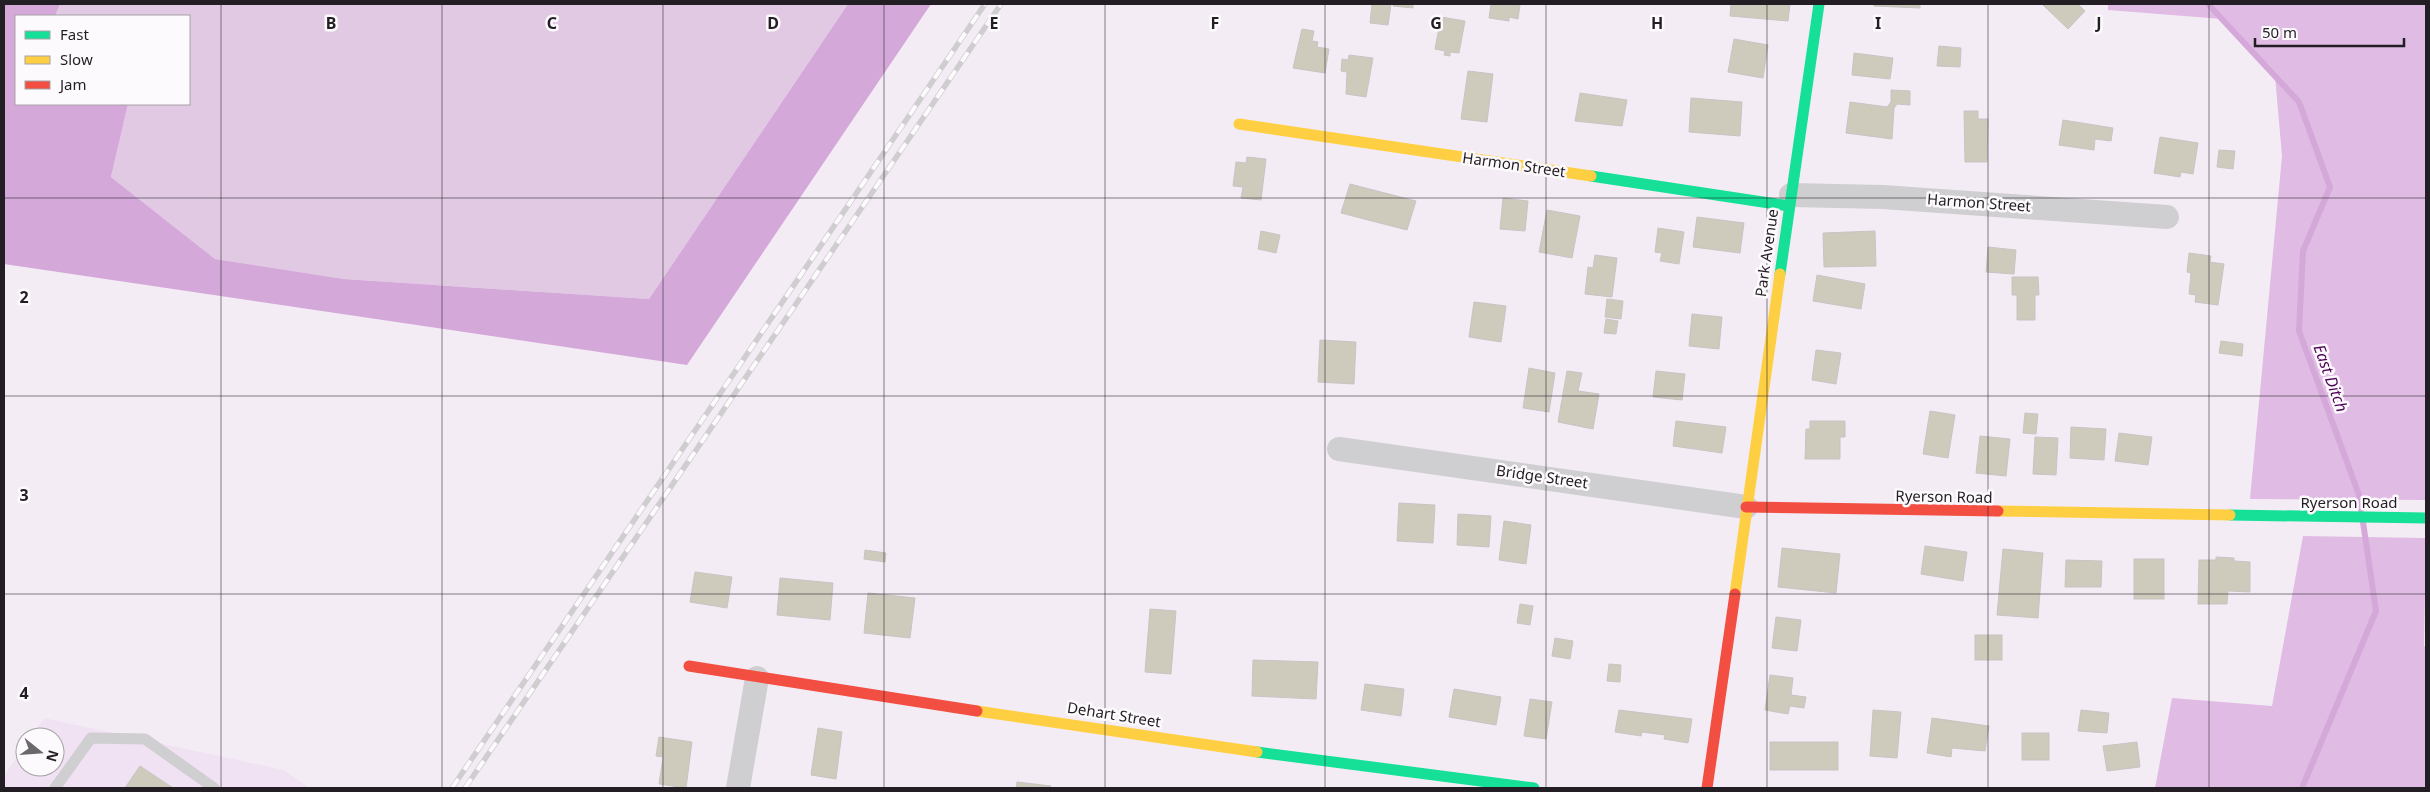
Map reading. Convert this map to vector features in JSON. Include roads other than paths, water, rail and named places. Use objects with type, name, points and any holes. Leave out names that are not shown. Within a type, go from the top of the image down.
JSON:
[{"type":"street","name":"Park Avenue","points":[[1746,507],[1819,4]]},
{"type":"street","name":"Harmon Street","points":[[1240,124],[1790,200],[1883,197],[2167,216]]},
{"type":"street","name":"Bridge Street","points":[[1339,449],[1746,507]]},
{"type":"street","name":"Ryerson Road","points":[[1746,507],[2426,518]]},
{"type":"street","points":[[1707,788],[1746,507]]},
{"type":"street","name":"Dehart Street","points":[[690,666],[906,701],[1084,725],[1198,744],[1534,788]]},
{"type":"street","points":[[738,788],[757,678]]},
{"type":"lane","points":[[55,788],[90,738],[145,739],[214,788]]},
{"type":"waterway","name":"East Ditch","points":[[2208,4],[2299,102],[2330,187],[2303,251],[2299,331],[2359,495],[2361,510]]},
{"type":"waterway","name":"East Ditch","points":[[2302,788],[2376,611],[2363,522]]},
{"type":"railway","points":[[452,788],[985,4]]},
{"type":"railway","points":[[465,788],[1001,4]]}]
